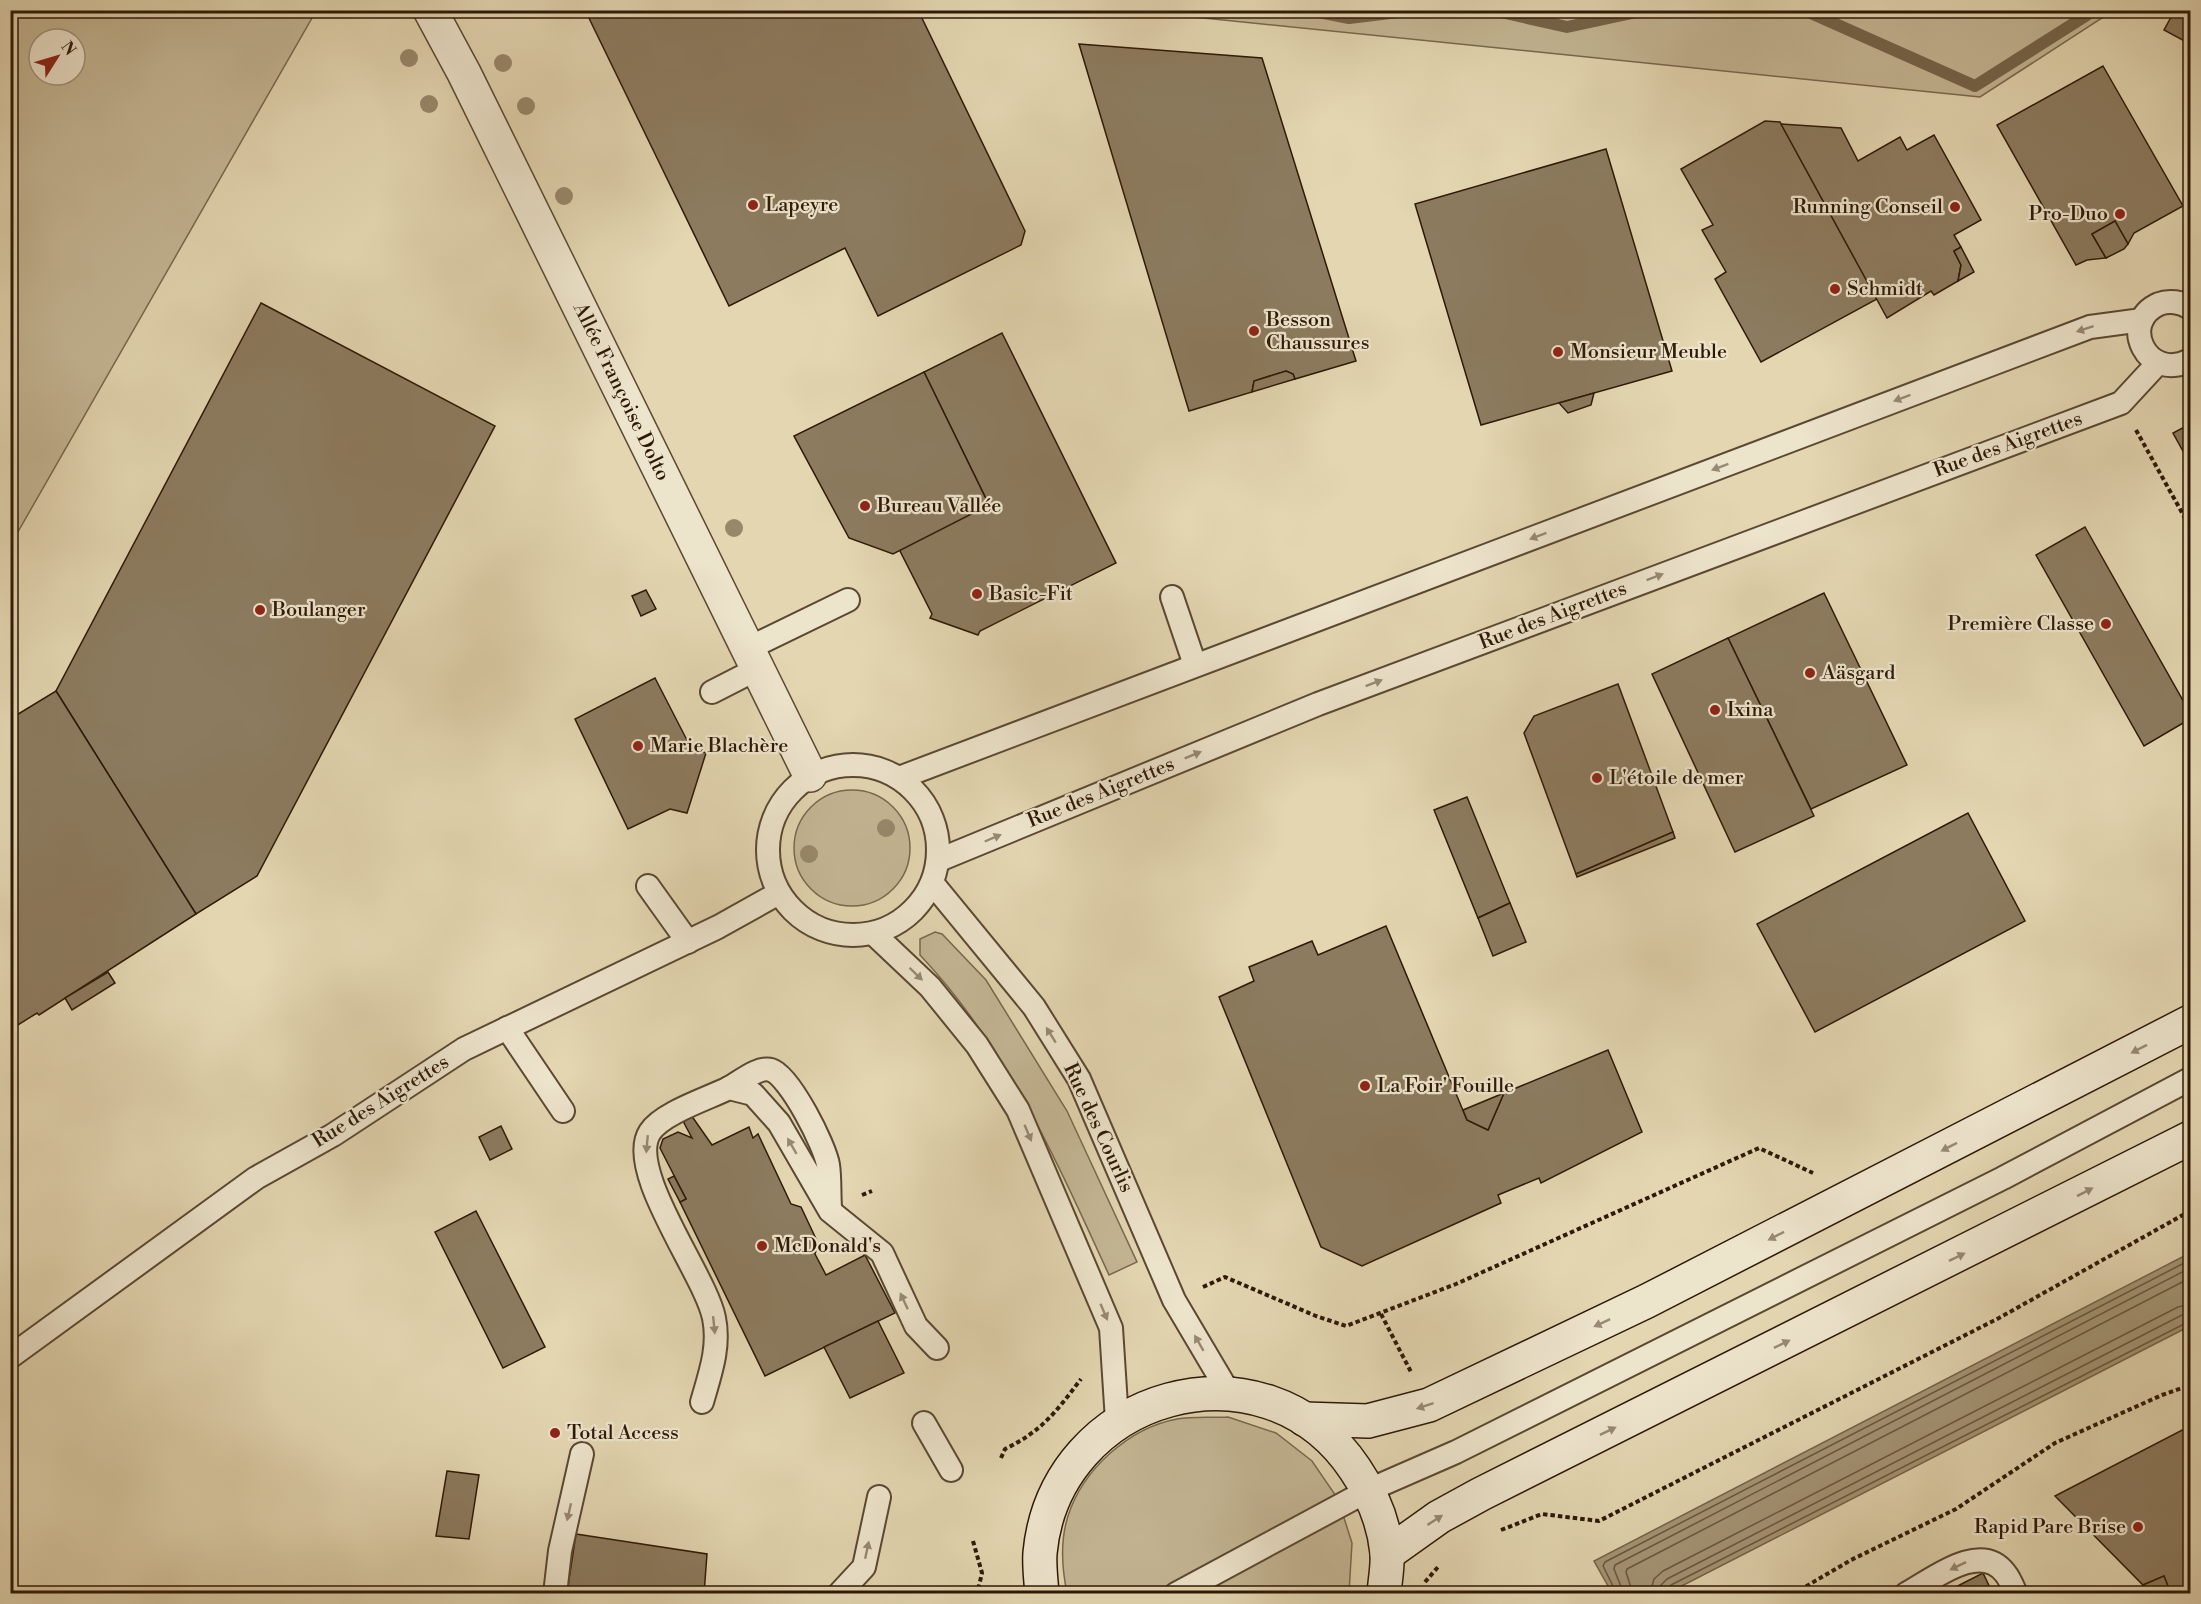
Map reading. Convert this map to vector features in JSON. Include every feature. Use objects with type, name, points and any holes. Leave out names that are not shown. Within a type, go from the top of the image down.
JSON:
[{"type":"main road","name":"Allée Françoise Dolto","points":[[430,10],[464,73],[810,775]]},
{"type":"main road","points":[[1305,1419],[1368,1421],[1429,1405],[1647,1301],[2190,1022]]},
{"type":"main road","points":[[1387,1554],[1439,1517],[1481,1494],[2190,1138]]},
{"type":"main road","points":[[1042,1593],[1039,1555],[1052,1502],[1064,1477],[1087,1446],[1117,1421],[1161,1401],[1190,1394],[1229,1393],[1269,1402],[1305,1419],[1342,1450],[1370,1490],[1381,1522],[1387,1554],[1384,1593]]},
{"type":"lane","points":[[2189,304],[2166,302],[2148,311],[2142,320],[2139,340],[2149,357],[2158,363],[2179,365],[2190,360]]},
{"type":"lane","points":[[899,778],[2090,327],[2142,320]]},
{"type":"lane","name":"Rue des Aigrettes","points":[[939,860],[1318,704],[2121,403],[2158,363]]},
{"type":"lane","points":[[1172,597],[1195,665]]},
{"type":"lane","points":[[712,692],[752,659],[848,600]]},
{"type":"lane","points":[[864,764],[891,772],[914,788],[938,835],[939,860],[933,884],[919,907],[899,923],[874,934],[847,935],[820,929],[797,914],[779,893],[769,868],[767,841],[774,815],[789,792],[810,775],[836,765],[864,764]]},
{"type":"lane","name":"Rue des Courlis","points":[[933,884],[1034,1007],[1079,1079],[1174,1300],[1229,1393]]},
{"type":"lane","points":[[648,886],[688,942]]},
{"type":"lane","name":"Rue des Aigrettes","points":[[10,1357],[256,1178],[333,1135],[464,1049],[688,942],[779,893]]},
{"type":"lane","points":[[874,934],[930,987],[977,1045],[1018,1110],[1111,1328],[1117,1421]]},
{"type":"lane","points":[[507,1028],[563,1111]]},
{"type":"lane","points":[[702,1402],[716,1351],[714,1316],[651,1183],[646,1152],[648,1134],[658,1122],[760,1071],[770,1070],[785,1078],[801,1105],[827,1162],[830,1211]]},
{"type":"lane","points":[[1176,1593],[1370,1490],[1456,1452],[2003,1178],[2190,1079]]},
{"type":"lane","points":[[729,1088],[753,1094],[778,1123],[830,1211],[882,1253],[916,1326],[937,1348]]},
{"type":"lane","points":[[924,1423],[951,1470]]},
{"type":"lane","points":[[555,1593],[560,1551],[582,1454]]},
{"type":"lane","points":[[839,1593],[864,1567],[879,1497]]},
{"type":"lane","points":[[1906,1593],[1972,1560],[1985,1559],[2005,1572],[2016,1593]]},
{"type":"path","points":[[2121,403],[2190,527]]},
{"type":"path","points":[[1197,1289],[1225,1277],[1316,1316],[1346,1326],[1456,1284],[1759,1148],[1816,1175]]},
{"type":"path","points":[[1500,1530],[1542,1514],[1599,1521],[1999,1318],[2190,1211]]},
{"type":"path","points":[[1381,1314],[1412,1374]]},
{"type":"path","points":[[1001,1458],[1005,1449],[1030,1437],[1054,1414],[1081,1379],[1084,1369]]},
{"type":"path","points":[[1793,1593],[1851,1560],[1956,1509],[2055,1443],[2162,1395],[2190,1385]]},
{"type":"path","points":[[973,1541],[982,1573],[977,1593]]},
{"type":"path","points":[[1424,1583],[1440,1566]]},
{"type":"shaded area","points":[[10,11],[316,11],[11,544]]},
{"type":"shaded area","points":[[1135,11],[2108,11],[2105,16],[1980,97]]},
{"type":"shaded area","points":[[852,790],[874,794],[893,807],[906,826],[910,848],[906,870],[893,889],[874,902],[852,906],[830,902],[811,889],[798,870],[794,848],[798,826],[811,807],[830,794]]},
{"type":"shaded area","points":[[935,932],[942,934],[986,980],[1067,1111],[1137,1262],[1109,1275],[1028,1107],[979,1028],[920,955],[920,939]]},
{"type":"shaded area","points":[[1228,1417],[1276,1433],[1312,1461],[1338,1499],[1352,1543],[1349,1593],[1067,1593],[1063,1555],[1065,1526],[1075,1499],[1096,1467],[1125,1441],[1159,1424],[1183,1418]]},
{"type":"water","points":[[2190,1253],[2190,1326],[1668,1593],[1612,1593],[1594,1561]]},
{"type":"building","points":[[589,10],[918,10],[1025,231],[1021,245],[878,316],[845,248],[729,306],[586,12]]},
{"type":"building","points":[[2175,10],[2190,10],[2190,44],[2164,30]]},
{"type":"building","points":[[1079,44],[1262,58],[1356,361],[1295,379],[1293,374],[1286,371],[1254,381],[1252,392],[1189,411]]},
{"type":"building","points":[[2103,66],[2183,206],[2134,233],[2128,244],[2115,221],[2092,234],[2106,258],[2087,260],[2076,265],[1997,125]]},
{"type":"building","points":[[1765,121],[1780,122],[1877,299],[1761,362],[1715,279],[1726,272],[1702,230],[1713,225],[1681,169]]},
{"type":"building","points":[[1781,124],[1841,128],[1858,161],[1900,137],[1907,150],[1934,135],[1981,220],[1954,235],[1961,247],[1954,251],[1961,265],[1958,281],[1934,295],[1931,291],[1887,318]]},
{"type":"building","points":[[1606,149],[1672,371],[1481,425],[1415,204]]},
{"type":"building","points":[[2115,221],[2128,244],[2124,249],[2106,258],[2092,234]]},
{"type":"building","points":[[1961,247],[1974,272],[1958,281],[1961,265],[1954,251]]},
{"type":"building","points":[[261,303],[495,426],[257,876],[196,914],[56,691]]},
{"type":"building","points":[[1002,333],[1116,563],[980,631],[978,635],[930,618],[932,614],[899,549],[989,505],[924,372]]},
{"type":"building","points":[[1286,371],[1293,374],[1295,379],[1252,392],[1254,381]]},
{"type":"building","points":[[924,372],[989,505],[893,554],[849,538],[794,436]]},
{"type":"building","points":[[1594,393],[1591,405],[1568,413],[1559,403]]},
{"type":"building","points":[[2190,424],[2190,464],[2173,433]]},
{"type":"building","points":[[2085,527],[2190,713],[2190,719],[2144,746],[2036,555]]},
{"type":"building","points":[[646,590],[656,609],[641,616],[632,596]]},
{"type":"building","points":[[1824,593],[1907,765],[1811,809],[1728,638]]},
{"type":"building","points":[[1728,638],[1814,816],[1735,852],[1652,674]]},
{"type":"building","points":[[655,678],[691,748],[706,753],[687,813],[670,809],[628,829],[575,719]]},
{"type":"building","points":[[1618,684],[1673,832],[1576,874],[1524,733],[1534,716]]},
{"type":"building","points":[[56,691],[196,914],[39,1015],[37,1013],[10,1030],[10,719]]},
{"type":"building","points":[[1467,797],[1510,903],[1478,918],[1434,810]]},
{"type":"building","points":[[1968,813],[2025,921],[1815,1032],[1757,924]]},
{"type":"building","points":[[1673,832],[1675,838],[1577,877],[1576,874]]},
{"type":"building","points":[[1510,903],[1526,942],[1493,956],[1478,918]]},
{"type":"building","points":[[1386,926],[1467,1120],[1488,1130],[1504,1093],[1608,1050],[1642,1132],[1541,1183],[1539,1178],[1498,1195],[1501,1203],[1362,1266],[1321,1247],[1219,997],[1254,981],[1249,967],[1312,941],[1318,955]]},
{"type":"building","points":[[108,972],[115,983],[72,1010],[65,998]]},
{"type":"building","points":[[1504,1093],[1488,1130],[1467,1120],[1463,1110]]},
{"type":"building","points":[[691,1115],[712,1145],[749,1127],[753,1138],[758,1134],[791,1204],[801,1207],[818,1243],[815,1254],[826,1275],[865,1255],[895,1313],[765,1376],[680,1202],[686,1199],[660,1148],[663,1139],[678,1132],[692,1138],[684,1123],[685,1119]]},
{"type":"building","points":[[501,1126],[512,1149],[490,1160],[479,1137]]},
{"type":"building","points":[[674,1176],[686,1199],[680,1202],[668,1179]]},
{"type":"building","points":[[476,1211],[545,1347],[503,1368],[435,1232]]},
{"type":"building","points":[[878,1321],[904,1373],[850,1398],[824,1347]]},
{"type":"building","points":[[2190,1426],[2190,1594],[2171,1594],[2164,1576],[2143,1585],[2055,1496]]},
{"type":"building","points":[[447,1471],[479,1475],[469,1539],[436,1536]]},
{"type":"building","points":[[576,1534],[707,1554],[704,1594],[618,1594],[568,1586]]},
{"type":"building","points":[[1983,1573],[1993,1594],[1942,1594]]},
{"type":"building","points":[[2164,1576],[2171,1594],[2152,1594],[2143,1585]]},
{"type":"waterway","points":[[1309,10],[1349,18],[1415,10]]},
{"type":"waterway","points":[[1492,10],[1567,27],[1646,10]]},
{"type":"waterway","points":[[1804,10],[1975,86],[2087,15],[2090,10]]},
{"type":"place","name":"Lapeyre","points":[[753,205]]},
{"type":"place","name":"Running Conseil","points":[[1955,207]]},
{"type":"place","name":"Pro-Duo","points":[[2120,214]]},
{"type":"place","name":"Schmidt","points":[[1835,289]]},
{"type":"place","name":"Besson Chaussures","points":[[1254,331]]},
{"type":"place","name":"Monsieur Meuble","points":[[1558,352]]},
{"type":"place","name":"Bureau Vallée","points":[[865,506]]},
{"type":"place","name":"Basic-Fit","points":[[977,594]]},
{"type":"place","name":"Boulanger","points":[[260,610]]},
{"type":"place","name":"Première Classe","points":[[2106,624]]},
{"type":"place","name":"Aäsgard","points":[[1810,673]]},
{"type":"place","name":"Ixina","points":[[1715,710]]},
{"type":"place","name":"Marie Blachère","points":[[638,746]]},
{"type":"place","name":"L'étoile de mer","points":[[1597,778]]},
{"type":"place","name":"La Foir' Fouille","points":[[1365,1086]]},
{"type":"place","name":"McDonald's","points":[[762,1246]]},
{"type":"place","name":"Total Access","points":[[555,1433]]},
{"type":"place","name":"Rapid Pare Brise","points":[[2138,1527]]}]
